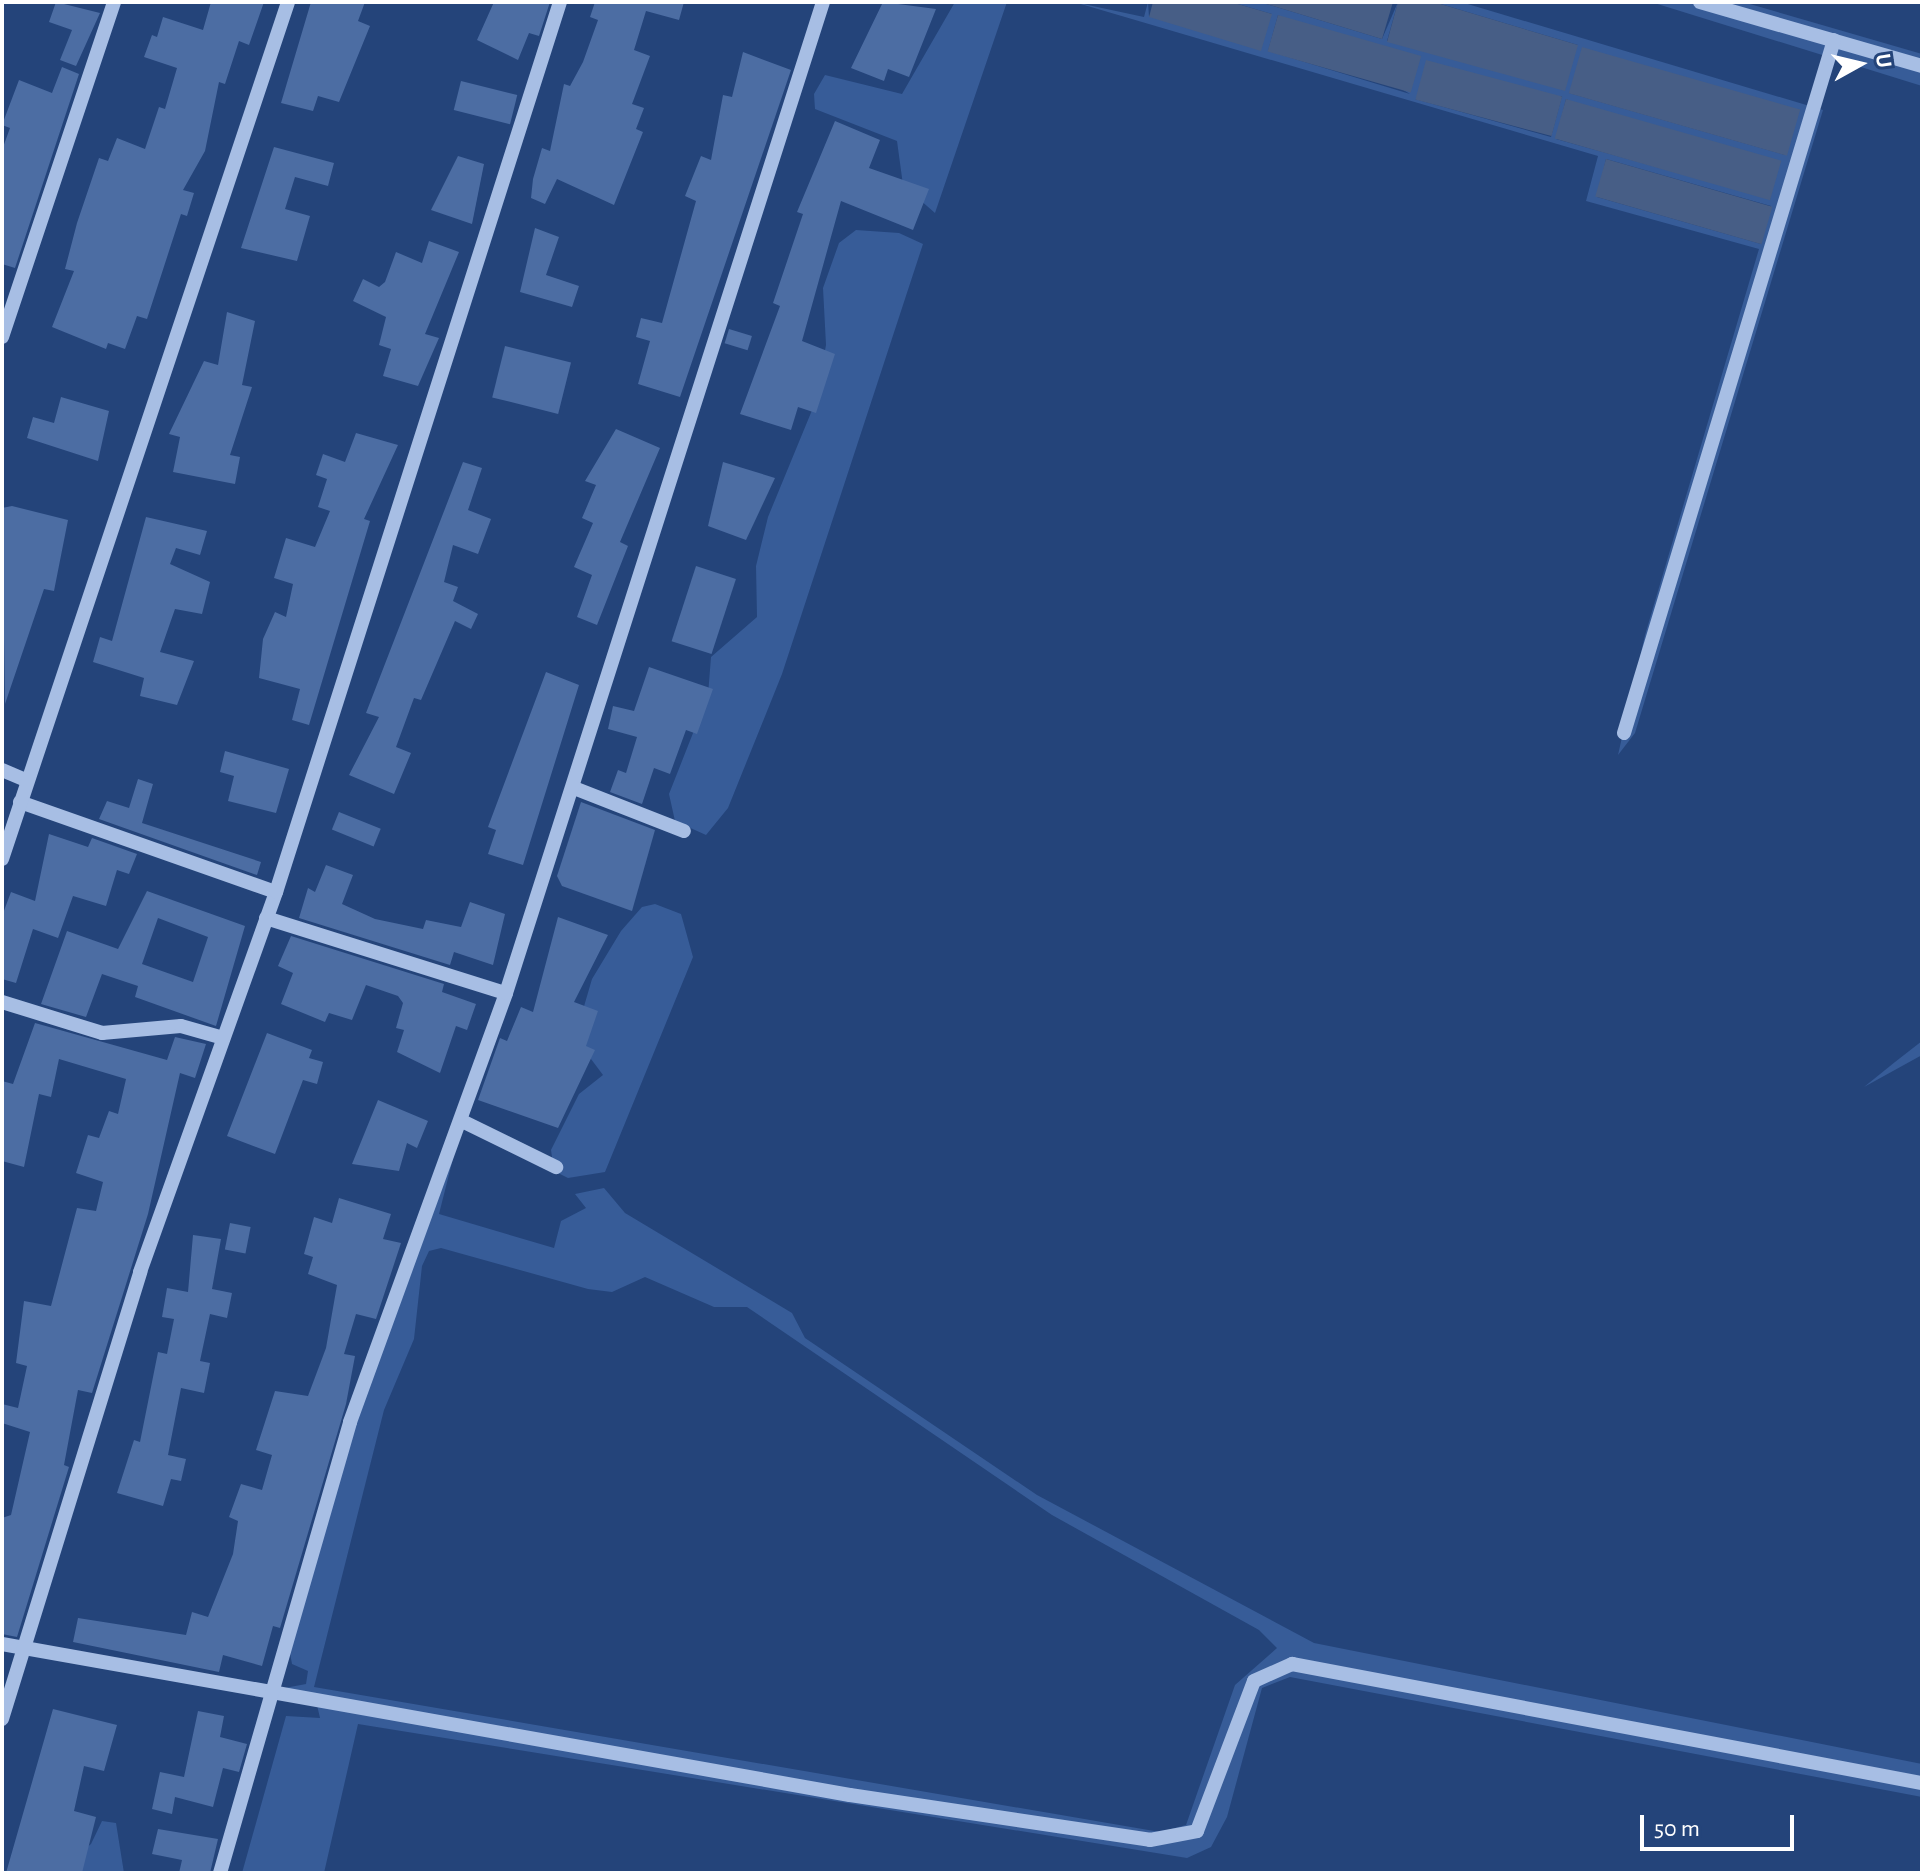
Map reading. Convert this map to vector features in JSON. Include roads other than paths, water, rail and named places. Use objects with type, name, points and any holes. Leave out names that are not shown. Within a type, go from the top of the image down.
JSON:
[{"type":"street","points":[[2,337],[114,2]]},
{"type":"street","points":[[2,859],[288,2]]},
{"type":"street","points":[[2,1719],[140,1272],[276,892],[560,2]]},
{"type":"street","points":[[220,1873],[350,1422],[506,993],[823,2]]},
{"type":"street","points":[[1700,2],[1922,66]]},
{"type":"street","points":[[1624,733],[1834,40]]},
{"type":"street","points":[[2,770],[26,780]]},
{"type":"street","points":[[574,788],[684,831]]},
{"type":"street","points":[[20,802],[276,892]]},
{"type":"street","points":[[266,918],[506,993]]},
{"type":"street","points":[[2,1002],[102,1033],[181,1026],[223,1038]]},
{"type":"street","points":[[462,1121],[556,1167]]},
{"type":"street","points":[[2,1644],[850,1795],[1161,1841],[1185,1838],[1204,1823],[1254,1681],[1292,1664],[1922,1783]]}]
